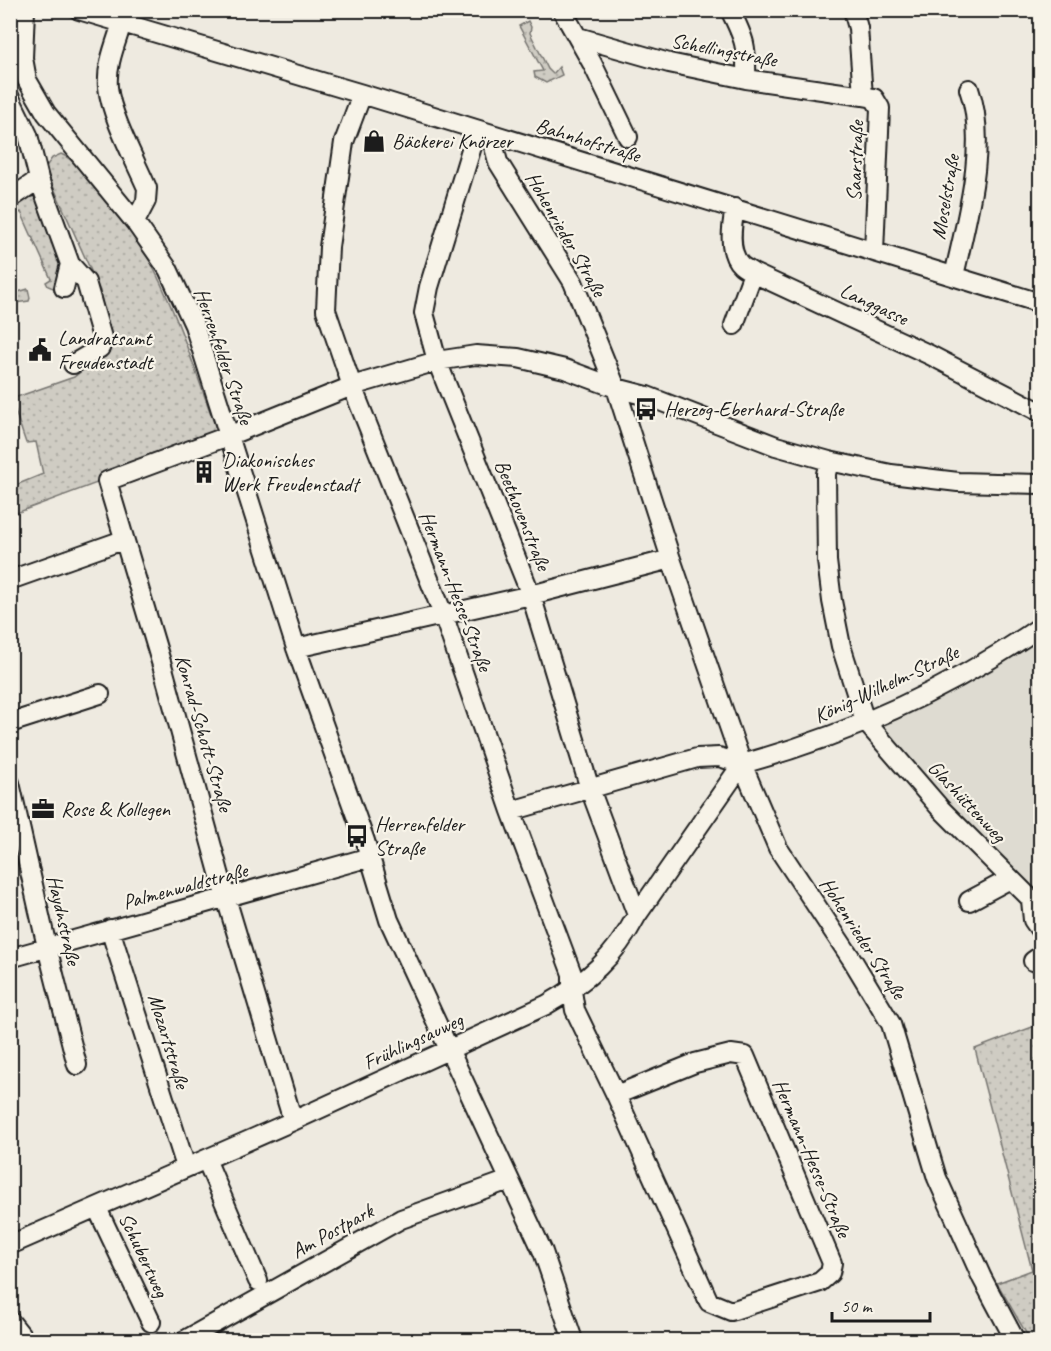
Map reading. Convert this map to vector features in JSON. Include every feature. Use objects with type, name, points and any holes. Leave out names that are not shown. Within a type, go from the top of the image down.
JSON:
[{"type":"street","name":"Herrenfelder Straße","points":[[25,10],[17,61],[27,80],[46,113],[135,222],[168,269],[194,325],[296,648],[370,857],[389,920],[543,1252],[573,1341]]},
{"type":"street","name":"Bahnhofstraße","points":[[80,10],[362,94],[1041,303]]},
{"type":"street","points":[[562,10],[628,137]]},
{"type":"street","points":[[730,10],[743,35],[747,51],[746,79]]},
{"type":"street","name":"Saarstraße","points":[[853,10],[858,28],[863,96],[874,98],[880,108],[874,252]]},
{"type":"street","points":[[122,23],[110,65],[108,86],[113,112],[147,188],[146,201],[135,222]]},
{"type":"street","name":"Schellingstraße","points":[[578,37],[669,63],[746,79],[863,96]]},
{"type":"street","name":"Moselstraße","points":[[954,276],[973,190],[977,149],[973,100],[969,90]]},
{"type":"street","name":"Hermann-Hesse-Straße","points":[[362,94],[344,142],[329,247],[326,310],[352,386],[443,614],[511,811],[572,974],[575,1010],[616,1095],[709,1302],[731,1311],[820,1282],[830,1273],[832,1263],[818,1226],[745,1056],[731,1054],[695,1063],[616,1095]]},
{"type":"street","points":[[10,98],[28,135],[39,179],[70,264],[86,282],[103,341],[100,348],[73,364]]},
{"type":"street","name":"Beethovenstraße","points":[[477,130],[429,287],[424,313],[437,361],[531,595],[590,789],[637,915]]},
{"type":"street","name":"Hohenrieder Straße","points":[[496,136],[494,147],[498,162],[573,282],[616,388],[671,559],[742,764],[778,848],[853,961],[891,1024],[937,1178],[982,1278],[1015,1341]]},
{"type":"street","points":[[10,200],[39,179]]},
{"type":"street","name":"Langgasse","points":[[735,208],[732,228],[734,254],[740,265],[930,355],[1041,412]]},
{"type":"street","points":[[64,288],[70,264]]},
{"type":"street","points":[[734,325],[753,273]]},
{"type":"street","points":[[228,436],[352,386],[437,361],[476,355],[518,358],[565,369],[616,388],[647,396],[776,446],[829,461],[891,474],[946,481],[1041,484]]},
{"type":"street","name":"Konrad-Schott-Straße","points":[[228,436],[107,481],[164,672],[226,898],[293,1121]]},
{"type":"street","points":[[829,461],[826,474],[827,561],[832,601],[841,646],[865,721]]},
{"type":"street","points":[[10,580],[123,540]]},
{"type":"street","points":[[296,648],[531,595],[671,559]]},
{"type":"street","name":"König-Wilhelm-Straße","points":[[742,764],[835,735],[941,688],[1041,627]]},
{"type":"street","points":[[10,723],[100,694]]},
{"type":"street","name":"Glashüttenweg","points":[[865,721],[940,808],[1036,904]]},
{"type":"street","points":[[511,811],[697,759],[719,757],[742,764]]},
{"type":"street","name":"Frühlingsauweg","points":[[10,1245],[293,1121],[572,991],[604,964],[626,938],[637,915],[742,764]]},
{"type":"street","name":"Haydnstraße","points":[[10,783],[47,947],[77,1065]]},
{"type":"street","name":"Palmenwaldstraße","points":[[10,957],[370,857]]},
{"type":"street","points":[[969,902],[1010,879]]},
{"type":"street","points":[[1036,904],[1033,920],[1041,930]]},
{"type":"street","name":"Mozartstraße","points":[[111,929],[186,1167]]},
{"type":"street","points":[[206,1159],[258,1281]]},
{"type":"street","name":"Am Postpark","points":[[185,1341],[401,1219],[509,1180]]},
{"type":"street","name":"Schubertweg","points":[[97,1208],[151,1322]]},
{"type":"street","points":[[10,1321],[25,1341]]},
{"type":"shaded area","points":[[528,21],[531,27],[530,33],[548,69],[553,74],[559,67],[562,75],[546,83],[535,77],[534,72],[543,71],[519,26]]},
{"type":"shaded area","points":[[61,154],[77,165],[87,176],[140,242],[176,318],[218,434],[102,474],[97,483],[11,515],[11,487],[43,474],[36,442],[26,443],[11,399],[74,377],[96,359],[106,322],[100,291],[45,168],[52,158]]},
{"type":"shaded area","points":[[28,197],[34,197],[39,201],[62,266],[57,285],[53,288],[46,282],[51,279],[21,212],[14,216],[15,206]]},
{"type":"shaded area","points":[[10,273],[18,292],[28,289],[29,301],[15,303],[11,294]]},
{"type":"shaded area","points":[[1040,636],[1040,901],[1013,875],[878,725],[943,696]]},
{"type":"shaded area","points":[[1040,1024],[1040,1340],[1030,1340],[997,1283],[1032,1270],[975,1049]]},
{"type":"place","name":"Bäckerei Knörzer","points":[[374,141]]},
{"type":"place","name":"Landratsamt Freudenstadt","points":[[40,350]]},
{"type":"place","name":"Herzog-Eberhard-Straße","points":[[646,409]]},
{"type":"place","name":"Diakonisches Werk Freudenstadt","points":[[204,472]]},
{"type":"place","name":"Rose & Kollegen","points":[[43,809]]},
{"type":"place","name":"Herrenfelder Straße","points":[[357,836]]}]
